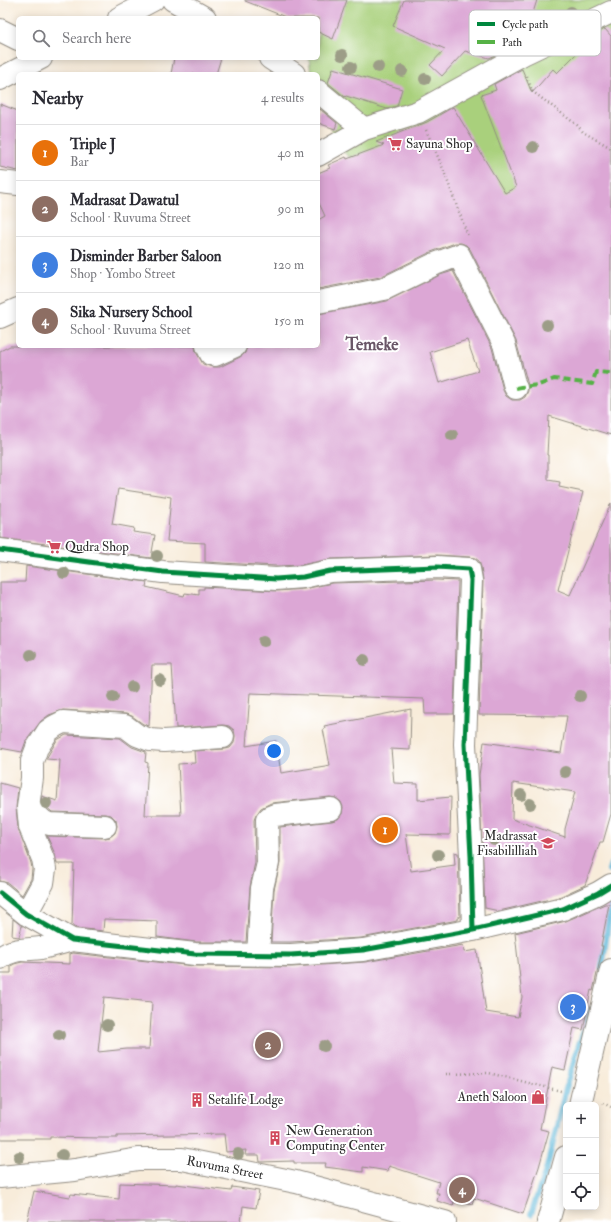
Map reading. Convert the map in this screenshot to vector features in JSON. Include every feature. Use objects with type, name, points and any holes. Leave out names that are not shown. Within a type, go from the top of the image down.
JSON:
[{"type":"street","points":[[123,16],[153,0]]},
{"type":"street","points":[[173,0],[201,16]]},
{"type":"street","points":[[601,17],[611,12]]},
{"type":"street","points":[[0,30],[16,38]]},
{"type":"street","points":[[320,154],[364,129],[418,112],[519,56]]},
{"type":"street","points":[[0,79],[38,60]]},
{"type":"street","points":[[273,60],[291,72]]},
{"type":"street","points":[[320,93],[364,129]]},
{"type":"street","points":[[0,182],[16,184]]},
{"type":"street","points":[[320,302],[384,289],[435,264],[459,255],[504,344],[516,388]]},
{"type":"street","points":[[0,317],[16,309]]},
{"type":"street","points":[[209,348],[211,354],[215,355],[231,348]]},
{"type":"street","points":[[0,550],[163,572],[276,579],[303,577],[330,571],[437,567],[469,569],[471,580],[465,744],[473,930]]},
{"type":"street","points":[[26,914],[43,883],[45,869],[30,827],[28,807],[32,778],[32,761],[48,731],[63,722],[125,726],[137,736],[150,740],[164,741],[222,737]]},
{"type":"street","points":[[28,807],[42,822],[49,824],[105,826]]},
{"type":"street","points":[[258,955],[262,888],[268,863],[267,820],[275,815],[331,809]]},
{"type":"street","points":[[0,958],[16,950],[42,948],[72,940],[195,954],[291,955],[363,950],[473,930],[563,909],[598,893],[611,885]]},
{"type":"street","points":[[0,893],[26,914],[72,940]]},
{"type":"street","points":[[582,1099],[611,970]]},
{"type":"street","name":"Ruvuma Street","points":[[0,1177],[75,1170],[138,1159],[182,1159],[296,1182],[445,1222]]},
{"type":"street","points":[[548,1222],[563,1168]]},
{"type":"path","points":[[523,56],[526,75],[532,91],[583,132],[611,148]]},
{"type":"path","points":[[418,112],[442,166],[472,248],[459,255]]},
{"type":"path","points":[[446,1074],[489,1073],[572,1093],[582,1099],[611,1107]]},
{"type":"green space","points":[[308,0],[611,0],[611,181],[536,204],[376,179],[340,149],[320,101],[320,72],[311,72],[309,60],[320,60],[320,16],[317,16]]},
{"type":"building","points":[[347,0],[333,39],[320,33],[320,16],[283,16],[245,1]]},
{"type":"building","points":[[404,0],[537,0],[534,10],[469,10],[469,52],[465,51],[442,76],[430,65],[445,49],[393,26]]},
{"type":"building","points":[[605,29],[611,36],[611,435],[549,416],[547,455],[548,480],[560,482],[559,487],[583,492],[558,590],[570,595],[611,503],[611,814],[603,842],[600,842],[585,885],[559,897],[499,911],[485,908],[479,775],[484,742],[561,753],[567,716],[479,715],[483,580],[479,561],[470,557],[437,555],[330,559],[301,565],[276,566],[205,562],[205,543],[167,541],[171,497],[118,489],[112,524],[134,528],[133,532],[155,535],[151,558],[0,538],[0,351],[10,346],[16,346],[16,348],[195,348],[203,364],[212,367],[220,367],[240,357],[245,353],[246,348],[320,348],[320,314],[387,301],[440,275],[453,271],[492,348],[506,396],[512,400],[520,400],[525,397],[528,391],[528,385],[516,341],[470,249],[466,245],[455,243],[431,252],[380,277],[320,289],[320,219],[325,216],[320,205],[320,172],[330,168],[328,165],[346,157],[347,159],[384,145],[376,142],[427,122],[453,107],[505,193],[516,187],[481,95],[496,90],[494,84],[522,69],[532,93],[553,69],[557,73],[574,56],[601,56],[601,31]],"holes":[[[467,340],[478,371],[439,383],[430,352]],[[513,783],[575,792],[565,829],[565,837],[512,819]]]},
{"type":"building","points":[[482,56],[494,56],[489,58]]},
{"type":"building","points":[[174,60],[220,60],[217,72],[171,72]]},
{"type":"building","points":[[333,68],[402,89],[397,106],[387,109],[346,96],[345,97],[328,83]]},
{"type":"building","points":[[0,104],[16,110],[16,171],[0,167]]},
{"type":"building","points":[[320,109],[337,123],[335,129],[320,124]]},
{"type":"building","points":[[26,566],[147,582],[146,587],[184,596],[185,593],[199,595],[199,589],[204,589],[204,587],[277,591],[304,589],[332,583],[437,580],[458,581],[454,714],[425,714],[424,699],[250,693],[246,746],[276,741],[281,773],[330,765],[323,729],[325,728],[324,726],[411,709],[410,750],[391,749],[394,783],[418,784],[418,800],[451,797],[450,835],[406,834],[411,871],[455,865],[454,852],[458,853],[460,917],[458,917],[458,920],[361,938],[271,942],[274,890],[280,863],[280,827],[338,819],[342,814],[343,807],[341,802],[336,798],[330,797],[271,803],[261,808],[256,815],[254,820],[255,862],[250,887],[246,942],[196,942],[157,937],[157,921],[104,919],[103,931],[76,928],[72,925],[74,864],[57,864],[55,854],[47,836],[105,838],[110,837],[115,833],[117,826],[116,820],[111,815],[52,812],[41,802],[42,796],[57,801],[60,760],[46,759],[57,740],[66,735],[120,738],[132,747],[146,752],[145,762],[148,763],[145,815],[181,815],[178,764],[195,763],[194,751],[230,748],[234,743],[235,736],[234,730],[229,726],[223,725],[176,728],[172,665],[152,665],[149,726],[126,714],[63,710],[49,715],[41,721],[26,741],[22,752],[0,748],[0,582],[25,582]]},
{"type":"building","points":[[0,783],[18,788],[16,808],[18,828],[32,869],[31,879],[22,895],[8,883],[0,881]]},
{"type":"building","points":[[605,904],[609,904],[601,946],[603,946],[593,991],[591,990],[583,1030],[574,1028],[565,1070],[552,1067],[540,1129],[549,1131],[539,1167],[523,1214],[474,1198],[472,1204],[455,1199],[453,1206],[437,1201],[439,1193],[436,1193],[439,1182],[389,1166],[388,1171],[363,1167],[363,1172],[325,1167],[326,1163],[294,1163],[294,1161],[260,1162],[259,1155],[245,1155],[246,1150],[226,1152],[224,1134],[117,1136],[117,1138],[50,1137],[50,1139],[0,1139],[0,973],[11,973],[11,966],[14,964],[22,962],[70,964],[70,954],[73,953],[194,966],[292,967],[365,962],[463,945],[464,952],[477,950],[486,1012],[518,1017],[522,997],[515,933],[566,921]],"holes":[[[104,997],[152,1002],[149,1049],[127,1049],[98,1052]]]},
{"type":"building","points":[[13,919],[22,926],[19,937],[12,936]]},
{"type":"building","points":[[120,1183],[176,1184],[231,1191],[232,1187],[259,1191],[256,1208],[243,1206],[241,1222],[27,1222],[34,1191],[70,1197],[71,1194],[119,1199]]},
{"type":"waterway","points":[[609,870],[611,864]]},
{"type":"waterway","points":[[602,969],[610,910],[606,894]]},
{"type":"waterway","points":[[531,1214],[547,1167],[565,1092],[579,1044],[592,1009]]},
{"type":"marked path","points":[[516,388],[539,385],[554,379],[592,384],[596,372],[611,373]]},
{"type":"cycle path","points":[[0,550],[163,572],[276,579],[303,577],[330,571],[437,567],[469,569],[471,580],[465,744],[473,930]]},
{"type":"cycle path","points":[[0,893],[26,914],[72,940],[195,954],[291,955],[363,950],[473,930],[563,909],[598,893],[611,885]]},
{"type":"place","name":"Sayuna Shop","points":[[395,144]]},
{"type":"place","name":"Qudra Shop","points":[[54,547]]},
{"type":"place","name":"Triple J","points":[[385,830]]},
{"type":"place","name":"Madrassat Fisabililliah","points":[[548,843]]},
{"type":"place","name":"Disminder Barber Saloon","points":[[573,1007]]},
{"type":"place","name":"Madrasat Dawatul","points":[[268,1045]]},
{"type":"place","name":"Aneth Saloon","points":[[538,1097]]},
{"type":"place","name":"Setalife Lodge","points":[[197,1100]]},
{"type":"place","name":"New Generation Computing Center","points":[[275,1138]]},
{"type":"place","name":"Sika Nursery School","points":[[462,1190]]},
{"type":"district","name":"Temeke","points":[[372,344]]}]
